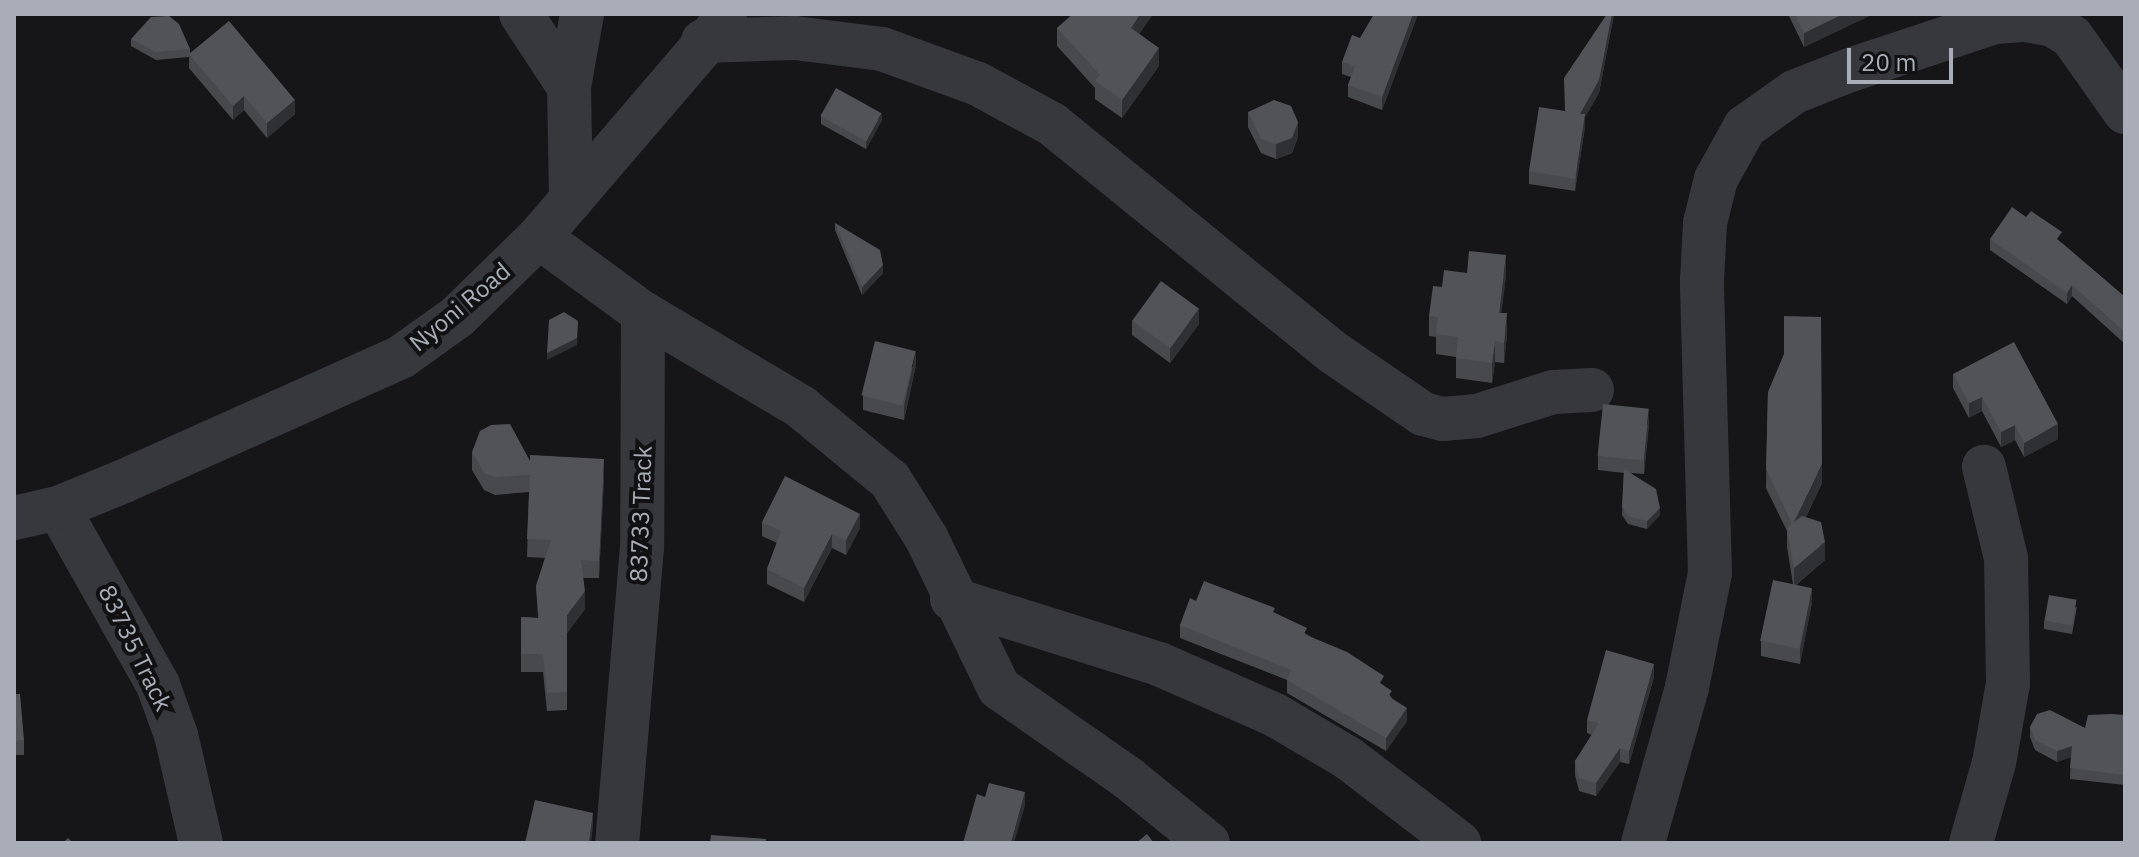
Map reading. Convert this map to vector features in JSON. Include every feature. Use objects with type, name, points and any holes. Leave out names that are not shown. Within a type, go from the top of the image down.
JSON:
[{"type":"street","points":[[521,14],[569,87]]},
{"type":"street","points":[[571,200],[569,87],[582,14]]},
{"type":"street","points":[[1643,843],[1687,687],[1710,573],[1702,281],[1705,223],[1716,179],[1745,127],[1794,92],[1850,70],[1994,22],[2026,20],[2053,25],[2072,37],[2125,112]]},
{"type":"street","points":[[717,28],[882,49],[978,84],[1052,124],[1334,353],[1423,414],[1443,419],[1477,416],[1553,392],[1592,390]]},
{"type":"street","name":"Nyoni Road","points":[[14,518],[58,508],[401,357],[457,317],[539,237],[717,28]]},
{"type":"street","points":[[539,237],[643,313],[801,407],[890,480],[927,539],[952,599],[999,688],[1128,778],[1208,843]]},
{"type":"street","name":"83733 Track","points":[[617,843],[642,547],[643,313]]},
{"type":"street","points":[[1971,843],[1998,748],[2008,684],[2006,558],[1984,467]]},
{"type":"street","name":"83735 Track","points":[[58,508],[158,685],[176,735],[201,843]]},
{"type":"street","points":[[952,599],[1159,664],[1262,709],[1348,758],[1459,843]]},
{"type":"building","points":[[1073,14],[1140,14],[1131,28],[1159,48],[1122,100],[1095,81],[1100,75],[1057,28]]},
{"type":"building","points":[[1374,14],[1413,14],[1382,97],[1348,85],[1355,66],[1342,62],[1352,35],[1360,38]]},
{"type":"building","points":[[1607,14],[1612,14],[1599,80],[1580,114],[1585,114],[1575,179],[1529,171],[1539,107],[1565,111],[1564,78]]},
{"type":"building","points":[[1795,14],[1843,14],[1804,33]]},
{"type":"building","points":[[169,16],[179,24],[190,49],[156,52],[131,39],[151,17]]},
{"type":"building","points":[[229,21],[295,100],[267,123],[244,96],[233,106],[189,54]]},
{"type":"building","points":[[836,88],[881,113],[866,141],[820,116]]},
{"type":"building","points":[[1274,100],[1291,106],[1298,122],[1292,138],[1276,144],[1261,139],[1248,112]]},
{"type":"building","points":[[2012,207],[2026,217],[2031,211],[2062,232],[2057,239],[2125,297],[2125,332],[2072,285],[2067,293],[1990,239]]},
{"type":"building","points":[[835,223],[880,250],[883,265],[862,287]]},
{"type":"building","points":[[1469,251],[1506,255],[1499,313],[1507,313],[1504,343],[1495,341],[1492,363],[1456,358],[1458,337],[1436,334],[1438,317],[1429,316],[1433,286],[1442,287],[1444,270],[1467,273]]},
{"type":"building","points":[[1161,281],[1199,309],[1170,348],[1132,321]]},
{"type":"building","points":[[564,312],[578,321],[577,338],[547,353],[549,320]]},
{"type":"building","points":[[1784,316],[1821,317],[1822,464],[1794,522],[1802,516],[1821,522],[1825,542],[1794,568],[1787,528],[1792,524],[1766,469],[1768,392],[1784,354]]},
{"type":"building","points":[[875,341],[916,351],[902,405],[861,395]]},
{"type":"building","points":[[2014,342],[2058,424],[2024,443],[2015,425],[2001,432],[1982,397],[1969,403],[1953,374]]},
{"type":"building","points":[[1603,404],[1649,409],[1643,461],[1598,456]]},
{"type":"building","points":[[510,424],[530,461],[530,455],[604,459],[599,561],[581,560],[585,591],[567,615],[567,692],[547,693],[543,654],[521,654],[521,617],[539,618],[536,586],[551,540],[527,539],[530,475],[495,477],[484,473],[472,452],[480,431],[491,425]]},
{"type":"building","points":[[1624,469],[1656,489],[1660,508],[1647,521],[1628,516],[1622,507]]},
{"type":"building","points":[[785,476],[860,514],[846,540],[832,534],[804,588],[767,569],[781,531],[762,522]]},
{"type":"building","points":[[1773,580],[1812,588],[1799,649],[1760,641]]},
{"type":"building","points":[[1204,581],[1275,608],[1273,612],[1307,628],[1304,634],[1347,652],[1384,676],[1380,683],[1392,691],[1388,696],[1407,708],[1386,738],[1287,680],[1291,670],[1180,625],[1190,598],[1196,601]]},
{"type":"building","points":[[2049,595],[2077,600],[2072,625],[2044,621]]},
{"type":"building","points":[[1606,650],[1654,664],[1629,751],[1620,748],[1596,783],[1579,778],[1575,761],[1599,723],[1587,720]]},
{"type":"building","points":[[14,694],[20,694],[24,740],[14,741]]},
{"type":"building","points":[[2050,710],[2085,728],[2088,715],[2125,715],[2125,775],[2070,768],[2072,746],[2057,751],[2035,740],[2030,727],[2037,714]]},
{"type":"building","points":[[989,783],[1025,792],[1011,843],[963,843],[977,794],[985,797]]},
{"type":"building","points":[[535,800],[593,813],[589,843],[525,843]]},
{"type":"building","points":[[1147,834],[1154,843],[1136,843]]},
{"type":"building","points":[[711,835],[766,839],[766,843],[710,843]]}]
